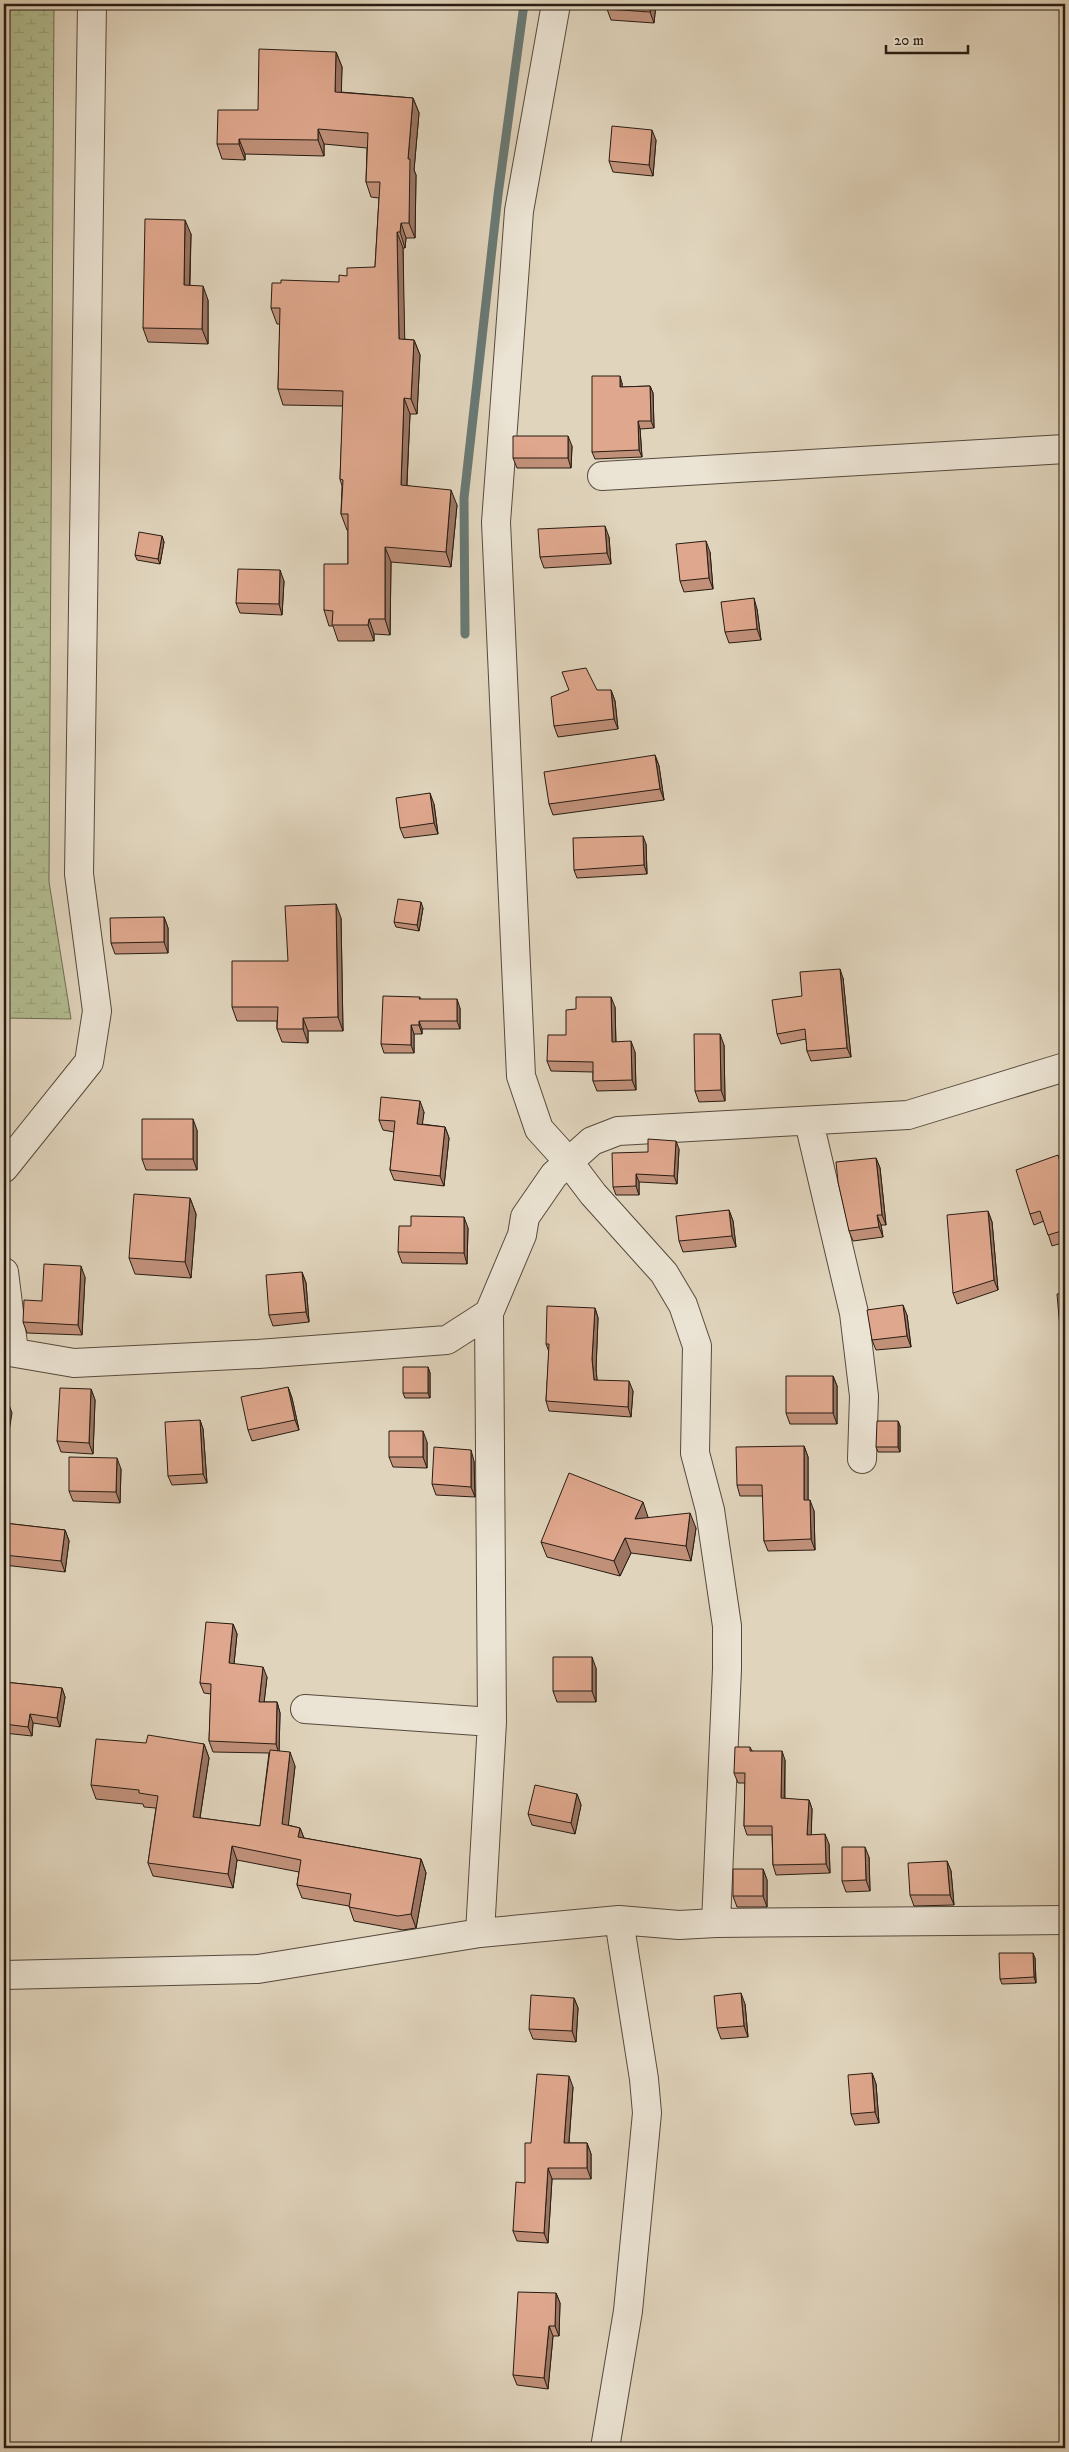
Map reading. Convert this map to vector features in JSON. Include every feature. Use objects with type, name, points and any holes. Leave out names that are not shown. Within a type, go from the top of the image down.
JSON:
[{"type":"street","points":[[4,1168],[89,1062],[97,1011],[78,874],[92,4]]},
{"type":"street","points":[[556,4],[519,211],[496,522],[521,1076],[539,1129],[561,1168],[593,1194],[664,1274],[683,1305],[697,1346],[696,1453],[710,1510],[727,1626],[727,1669],[716,1923]]},
{"type":"street","points":[[602,476],[1065,450]]},
{"type":"street","points":[[480,1933],[492,1722],[489,1313],[522,1235],[525,1217],[531,1208],[561,1168],[592,1141],[618,1131],[908,1115],[1065,1067]]},
{"type":"street","points":[[808,1122],[854,1314],[864,1396],[862,1459]]},
{"type":"street","points":[[4,1272],[9,1351],[74,1363],[258,1354],[447,1340],[489,1313]]},
{"type":"street","points":[[305,1708],[492,1722]]},
{"type":"street","points":[[4,1975],[258,1969],[480,1933],[620,1928],[646,1924],[1065,1920]]},
{"type":"street","points":[[605,2448],[628,2311],[647,2113],[620,1928]]},
{"type":"green space","points":[[4,4],[54,4],[49,882],[71,1019],[4,1018]]},
{"type":"building","points":[[607,4],[651,4],[650,12],[607,9]]},
{"type":"building","points":[[259,49],[336,52],[335,92],[413,98],[408,159],[410,159],[409,223],[401,223],[400,232],[397,232],[399,339],[414,340],[411,399],[404,398],[401,485],[451,490],[446,552],[385,547],[385,619],[369,619],[368,625],[332,625],[333,611],[324,610],[324,564],[348,564],[348,514],[341,514],[343,480],[340,479],[343,391],[278,389],[280,308],[271,308],[272,283],[281,283],[281,280],[339,282],[339,275],[347,276],[347,268],[375,267],[380,182],[366,182],[368,133],[318,129],[318,140],[239,139],[239,144],[217,144],[218,110],[258,110]]},
{"type":"building","points":[[612,126],[652,130],[649,165],[609,161]]},
{"type":"building","points":[[145,219],[185,220],[184,285],[203,286],[202,329],[143,328]]},
{"type":"building","points":[[592,376],[620,376],[620,387],[650,386],[651,421],[638,421],[639,450],[592,452]]},
{"type":"building","points":[[513,436],[568,436],[568,458],[513,458]]},
{"type":"building","points":[[605,526],[607,553],[540,557],[538,529]]},
{"type":"building","points":[[139,532],[162,536],[158,559],[135,555]]},
{"type":"building","points":[[706,541],[709,578],[680,581],[676,544]]},
{"type":"building","points":[[238,569],[280,570],[279,604],[236,603]]},
{"type":"building","points":[[754,598],[757,629],[725,632],[721,602]]},
{"type":"building","points":[[586,668],[597,690],[611,690],[614,719],[554,726],[551,697],[569,690],[562,672]]},
{"type":"building","points":[[655,755],[660,789],[549,804],[544,772]]},
{"type":"building","points":[[430,793],[434,823],[400,828],[396,798]]},
{"type":"building","points":[[643,836],[644,865],[574,870],[573,838]]},
{"type":"building","points":[[398,899],[421,902],[417,925],[394,922]]},
{"type":"building","points":[[336,904],[338,1017],[303,1018],[303,1029],[277,1029],[278,1007],[232,1007],[232,961],[288,961],[285,906]]},
{"type":"building","points":[[164,917],[164,942],[111,943],[110,918]]},
{"type":"building","points":[[840,969],[847,1048],[807,1051],[805,1029],[777,1034],[772,1000],[802,996],[800,972]]},
{"type":"building","points":[[383,996],[420,997],[419,999],[457,999],[457,1021],[419,1021],[419,1025],[411,1025],[411,1045],[381,1044]]},
{"type":"building","points":[[576,997],[611,997],[612,1042],[631,1041],[632,1080],[593,1081],[593,1062],[547,1061],[548,1035],[566,1035],[566,1010],[576,1009]]},
{"type":"building","points":[[694,1034],[720,1034],[721,1090],[695,1091]]},
{"type":"building","points":[[381,1097],[420,1101],[417,1124],[445,1127],[440,1176],[390,1170],[395,1121],[379,1120]]},
{"type":"building","points":[[142,1119],[193,1119],[193,1159],[142,1159]]},
{"type":"building","points":[[648,1139],[676,1141],[674,1176],[636,1174],[636,1186],[613,1187],[612,1153],[648,1152]]},
{"type":"building","points":[[1058,1155],[1062,1168],[1065,1166],[1065,1230],[1048,1235],[1040,1211],[1030,1214],[1016,1170]]},
{"type":"building","points":[[876,1158],[882,1215],[877,1215],[879,1227],[849,1231],[838,1182],[836,1162]]},
{"type":"building","points":[[134,1194],[190,1198],[185,1262],[129,1258]]},
{"type":"building","points":[[729,1210],[732,1236],[679,1241],[676,1216]]},
{"type":"building","points":[[988,1211],[994,1280],[953,1293],[947,1215]]},
{"type":"building","points":[[411,1216],[464,1217],[464,1253],[398,1252],[399,1226],[411,1226]]},
{"type":"building","points":[[44,1264],[81,1266],[78,1325],[23,1322],[24,1300],[42,1301]]},
{"type":"building","points":[[302,1272],[306,1312],[269,1315],[266,1275]]},
{"type":"building","points":[[1065,1293],[1065,1327],[1060,1328],[1057,1294]]},
{"type":"building","points":[[903,1305],[907,1336],[872,1340],[867,1310]]},
{"type":"building","points":[[547,1306],[595,1308],[592,1359],[594,1380],[629,1381],[628,1407],[546,1401],[549,1344],[546,1344]]},
{"type":"building","points":[[403,1367],[428,1367],[428,1393],[403,1393]]},
{"type":"building","points":[[786,1376],[833,1376],[833,1413],[786,1413]]},
{"type":"building","points":[[288,1387],[295,1420],[248,1430],[241,1397]]},
{"type":"building","points":[[60,1388],[91,1389],[89,1443],[57,1441]]},
{"type":"building","points":[[4,1402],[8,1402],[4,1429]]},
{"type":"building","points":[[200,1420],[203,1474],[168,1476],[165,1422]]},
{"type":"building","points":[[877,1421],[898,1421],[898,1447],[876,1447]]},
{"type":"building","points":[[389,1431],[423,1431],[423,1457],[389,1457]]},
{"type":"building","points":[[804,1446],[804,1500],[810,1500],[811,1539],[764,1541],[762,1485],[737,1485],[736,1447]]},
{"type":"building","points":[[434,1447],[471,1450],[471,1487],[432,1484]]},
{"type":"building","points":[[69,1457],[117,1458],[116,1492],[69,1491]]},
{"type":"building","points":[[569,1473],[643,1502],[635,1519],[690,1513],[686,1546],[625,1538],[614,1561],[541,1542]]},
{"type":"building","points":[[4,1523],[65,1530],[61,1561],[4,1555]]},
{"type":"building","points":[[206,1622],[233,1624],[229,1663],[263,1667],[259,1702],[277,1702],[276,1744],[209,1741],[211,1684],[200,1683]]},
{"type":"building","points":[[553,1657],[592,1657],[592,1691],[553,1691]]},
{"type":"building","points":[[4,1682],[62,1688],[57,1718],[30,1714],[28,1727],[4,1724]]},
{"type":"building","points":[[148,1735],[204,1744],[193,1817],[260,1826],[270,1750],[290,1752],[282,1824],[300,1828],[298,1837],[421,1859],[411,1914],[398,1916],[349,1907],[351,1894],[297,1885],[301,1860],[232,1846],[228,1874],[148,1863],[158,1796],[139,1793],[139,1790],[91,1785],[96,1739],[146,1743]]},
{"type":"building","points":[[735,1747],[750,1747],[750,1751],[782,1751],[781,1798],[809,1800],[807,1835],[825,1834],[826,1864],[773,1865],[772,1826],[744,1826],[745,1773],[734,1773]]},
{"type":"building","points":[[535,1785],[577,1794],[571,1823],[528,1814]]},
{"type":"building","points":[[842,1847],[865,1847],[866,1880],[842,1881]]},
{"type":"building","points":[[947,1861],[950,1895],[910,1895],[908,1863]]},
{"type":"building","points":[[733,1869],[763,1869],[763,1896],[733,1896]]},
{"type":"building","points":[[999,1953],[1033,1953],[1034,1977],[1000,1979]]},
{"type":"building","points":[[741,1993],[744,2026],[717,2028],[714,1996]]},
{"type":"building","points":[[531,1995],[574,1998],[572,2031],[529,2029]]},
{"type":"building","points":[[872,2073],[875,2112],[851,2114],[848,2075]]},
{"type":"building","points":[[537,2074],[569,2076],[564,2143],[587,2143],[587,2168],[548,2168],[544,2233],[513,2231],[516,2182],[525,2183],[525,2143],[531,2143]]},
{"type":"building","points":[[518,2292],[556,2293],[555,2326],[549,2326],[544,2378],[513,2375]]},
{"type":"waterway","points":[[465,634],[464,498],[498,195],[524,4]]}]
